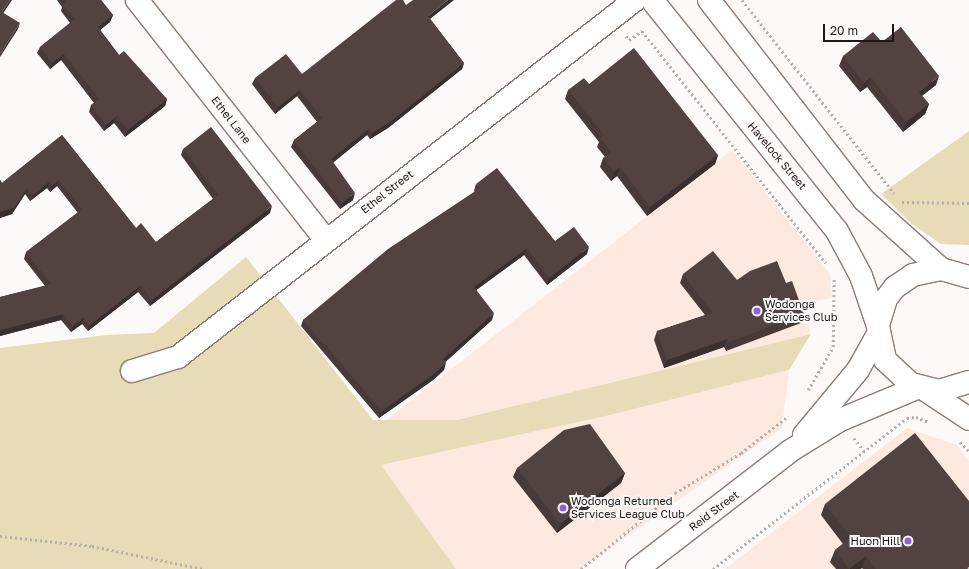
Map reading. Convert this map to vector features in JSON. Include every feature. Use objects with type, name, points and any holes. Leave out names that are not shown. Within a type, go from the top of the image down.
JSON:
[{"type":"street","name":"Ethel Lane","points":[[137,0],[326,240]]},
{"type":"street","name":"Ethel Street","points":[[132,371],[178,357],[611,17],[635,0]]},
{"type":"street","name":"Havelock Street","points":[[652,0],[837,231],[861,276],[890,367],[922,388]]},
{"type":"street","points":[[709,0],[859,195],[957,270]]},
{"type":"street","name":"Reid Street","points":[[790,451],[858,370],[878,330],[883,305],[895,287],[913,274],[957,270]]},
{"type":"street","points":[[922,388],[947,390],[969,382]]},
{"type":"street","name":"Reid Street","points":[[637,569],[790,451],[840,420],[922,388]]},
{"type":"street","points":[[922,388],[969,419]]},
{"type":"path","points":[[742,0],[900,202]]},
{"type":"path","points":[[611,17],[629,40],[642,31],[830,268]]},
{"type":"path","points":[[804,396],[824,369],[833,347],[836,320],[832,272]]},
{"type":"path","points":[[581,569],[675,493],[741,453],[792,412]]},
{"type":"path","points":[[713,569],[907,418],[916,417],[936,426]]},
{"type":"path","points":[[955,438],[969,451]]},
{"type":"path","points":[[0,536],[92,546],[203,569]]},
{"type":"shaded area","points":[[969,131],[969,245],[941,244],[912,224],[881,194]]},
{"type":"shaded area","points":[[732,150],[830,274],[832,298],[800,303],[811,334],[457,420],[385,421]]},
{"type":"shaded area","points":[[246,257],[373,420],[457,420],[811,334],[789,370],[606,416],[381,465],[456,569],[0,569],[0,348],[107,335],[154,333]]},
{"type":"shaded area","points":[[789,370],[782,428],[580,569],[456,569],[381,465],[606,416]]},
{"type":"shaded area","points":[[907,428],[957,445],[969,461],[969,569],[725,569]]},
{"type":"building","points":[[0,0],[10,0],[2,12],[20,23],[0,54]]},
{"type":"building","points":[[65,0],[101,0],[113,15],[98,27],[119,55],[124,51],[167,99],[128,130],[117,116],[106,125],[91,105],[99,99],[64,54],[52,63],[40,47],[75,19],[63,5],[66,2]]},
{"type":"building","points":[[396,0],[403,0],[406,5],[413,0],[448,0],[428,16],[464,63],[390,122],[372,133],[369,129],[331,159],[355,193],[342,203],[294,140],[322,118],[300,90],[278,107],[255,78],[286,54],[302,74]]},
{"type":"building","points":[[901,27],[939,76],[919,92],[929,104],[906,122],[871,77],[864,83],[843,56],[873,32],[882,42]]},
{"type":"building","points":[[634,48],[718,155],[650,207],[620,167],[614,172],[603,158],[611,152],[600,138],[604,135],[568,90],[584,78],[589,84]]},
{"type":"building","points":[[211,127],[272,206],[152,300],[141,285],[90,325],[84,317],[73,326],[63,314],[0,330],[0,297],[51,284],[26,252],[82,209],[59,180],[52,186],[49,182],[33,195],[27,188],[14,208],[0,212],[0,180],[2,183],[62,135],[136,228],[141,223],[156,242],[218,195],[183,149]]},
{"type":"building","points":[[497,168],[555,241],[574,227],[589,247],[549,278],[527,248],[474,287],[494,313],[443,359],[446,363],[435,373],[382,411],[303,320],[388,249],[480,188],[476,184]]},
{"type":"building","points":[[713,251],[737,280],[750,271],[777,261],[786,283],[792,281],[804,314],[729,342],[727,339],[667,360],[657,331],[713,313],[683,274]]},
{"type":"building","name":"Wodonga Returned Services League Club","points":[[590,424],[625,473],[560,524],[517,468],[564,430]]},
{"type":"building","points":[[915,433],[969,501],[969,567],[966,569],[876,569],[866,556],[849,569],[835,550],[851,537],[825,504]]},
{"type":"place","name":"Wodonga Services Club","points":[[757,311]]},
{"type":"place","name":"Wodonga Returned Services League Club","points":[[563,508]]},
{"type":"place","name":"Huon Hill","points":[[908,541]]}]
